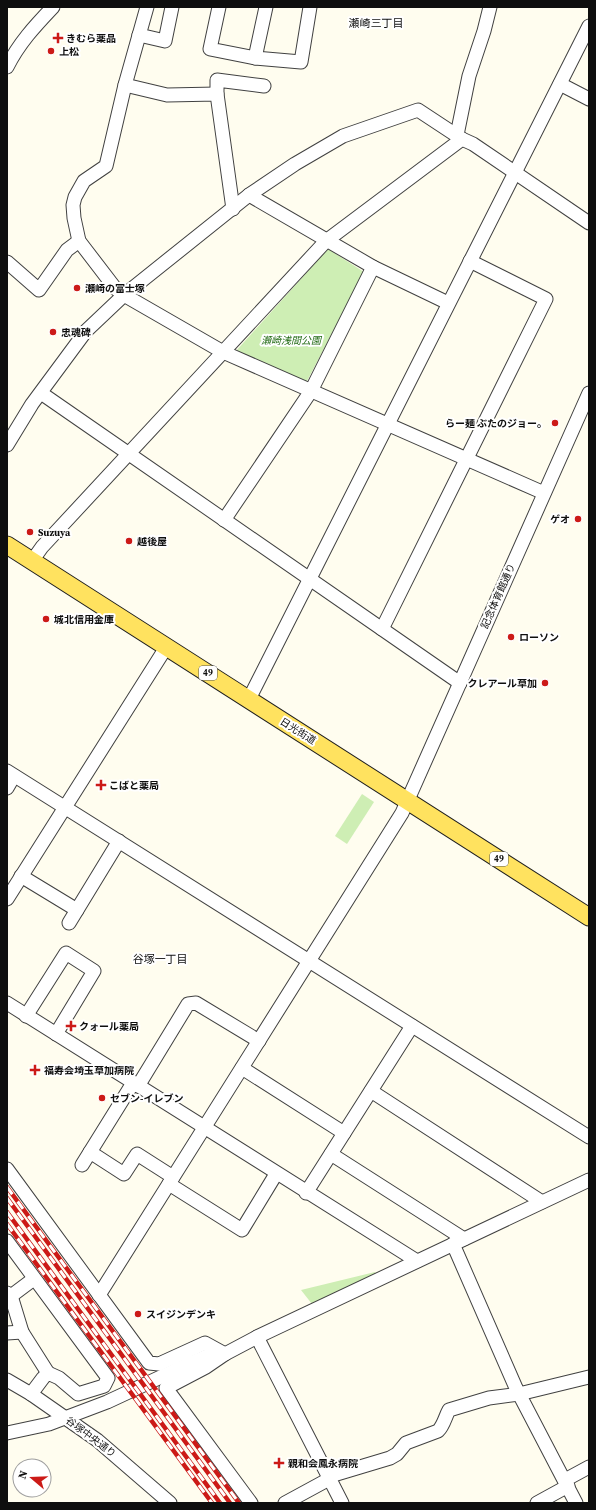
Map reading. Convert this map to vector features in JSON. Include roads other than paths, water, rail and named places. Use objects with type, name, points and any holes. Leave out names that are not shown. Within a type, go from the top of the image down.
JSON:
[{"type":"main road","name":"日光街道","points":[[7,545],[588,916]]},
{"type":"street","points":[[7,67],[11,52],[53,7]]},
{"type":"street","points":[[146,7],[125,85],[106,166],[84,182],[74,201],[74,218],[79,241],[115,288],[124,295],[223,352],[544,493]]},
{"type":"street","points":[[139,35],[165,41],[172,7]]},
{"type":"street","points":[[219,7],[210,49],[255,58],[301,62],[310,7]]},
{"type":"street","points":[[255,58],[266,7]]},
{"type":"street","points":[[32,561],[42,548],[326,241],[460,137],[469,76],[484,31],[490,7]]},
{"type":"street","points":[[249,699],[589,26]]},
{"type":"street","points":[[233,209],[217,94],[217,80],[264,86]]},
{"type":"street","points":[[560,84],[589,99]]},
{"type":"street","points":[[125,85],[167,95],[217,94]]},
{"type":"street","points":[[7,445],[32,404],[86,332],[124,295],[249,195],[295,164],[343,136],[418,110],[473,144],[589,223]]},
{"type":"street","points":[[249,195],[373,267],[448,303]]},
{"type":"street","points":[[7,262],[39,290],[67,250],[79,241]]},
{"type":"street","points":[[382,629],[546,299],[470,261]]},
{"type":"street","points":[[224,520],[311,391],[373,267]]},
{"type":"street","points":[[41,393],[460,683]]},
{"type":"street","name":"記念体育館通り","points":[[99,1296],[310,961],[408,801],[589,393]]},
{"type":"street","points":[[7,899],[167,646]]},
{"type":"street","points":[[7,788],[11,774],[589,1137]]},
{"type":"street","points":[[69,923],[119,841]]},
{"type":"street","points":[[22,876],[77,910]]},
{"type":"street","points":[[26,1016],[66,953],[94,971],[56,1034]]},
{"type":"street","points":[[82,1165],[188,1004],[196,1003],[259,1041]]},
{"type":"street","points":[[7,1004],[306,1193],[417,1261]]},
{"type":"street","points":[[306,1193],[412,1026]]},
{"type":"street","points":[[242,1068],[344,1133]]},
{"type":"street","points":[[371,1091],[542,1202]]},
{"type":"street","points":[[90,1152],[124,1174],[137,1154],[171,1181],[242,1230],[276,1174]]},
{"type":"street","points":[[331,1154],[459,1241],[519,1394],[576,1503]]},
{"type":"street","points":[[7,1169],[149,1363],[159,1364],[205,1343],[224,1354]]},
{"type":"street","points":[[251,1503],[166,1388],[206,1367],[224,1354],[589,1180]]},
{"type":"street","points":[[7,1241],[108,1378],[104,1386],[78,1394],[59,1378],[48,1373],[22,1332],[9,1295],[32,1281]]},
{"type":"street","points":[[7,1334],[22,1332]]},
{"type":"street","points":[[257,1338],[330,1477],[342,1503]]},
{"type":"street","points":[[7,1433],[39,1427],[107,1402],[207,1356],[224,1354]]},
{"type":"street","points":[[31,1394],[48,1373]]},
{"type":"street","points":[[285,1503],[330,1477],[390,1458],[397,1454],[406,1442],[438,1431],[442,1426],[449,1410],[489,1398],[519,1394],[589,1377]]},
{"type":"street","name":"谷塚中央通り","points":[[7,1380],[65,1417],[107,1449],[170,1503]]},
{"type":"street","points":[[537,1503],[589,1467]]},
{"type":"railway","points":[[7,1187],[239,1503]]},
{"type":"railway","points":[[7,1198],[230,1503]]},
{"type":"railway","points":[[7,1212],[220,1503]]},
{"type":"railway","points":[[7,1224],[212,1503]]},
{"type":"place","name":"きむら薬品","points":[[58,38]]},
{"type":"place","name":"上松","points":[[51,51]]},
{"type":"place","name":"瀬崎の富士塚","points":[[77,288]]},
{"type":"place","name":"忠魂碑","points":[[53,332]]},
{"type":"place","name":"らー麺 ぶたのジョー。","points":[[555,423]]},
{"type":"place","name":"ゲオ","points":[[578,519]]},
{"type":"place","name":"Suzuya","points":[[30,532]]},
{"type":"place","name":"越後屋","points":[[129,541]]},
{"type":"place","name":"城北信用金庫","points":[[46,619]]},
{"type":"place","name":"ローソン","points":[[511,637]]},
{"type":"place","name":"クレアール草加","points":[[545,683]]},
{"type":"place","name":"こばと薬局","points":[[101,785]]},
{"type":"place","name":"クォール薬局","points":[[71,1026]]},
{"type":"place","name":"福寿会埼玉草加病院","points":[[35,1070]]},
{"type":"place","name":"セブン-イレブン","points":[[102,1098]]},
{"type":"place","name":"スイジンデンキ","points":[[138,1314]]},
{"type":"place","name":"親和会鳳永病院","points":[[279,1463]]},
{"type":"district","name":"瀬崎三丁目","points":[[376,23]]},
{"type":"district","name":"谷塚一丁目","points":[[160,959]]},
{"type":"park label","name":"瀬崎浅間公園","points":[[291,340]]}]
